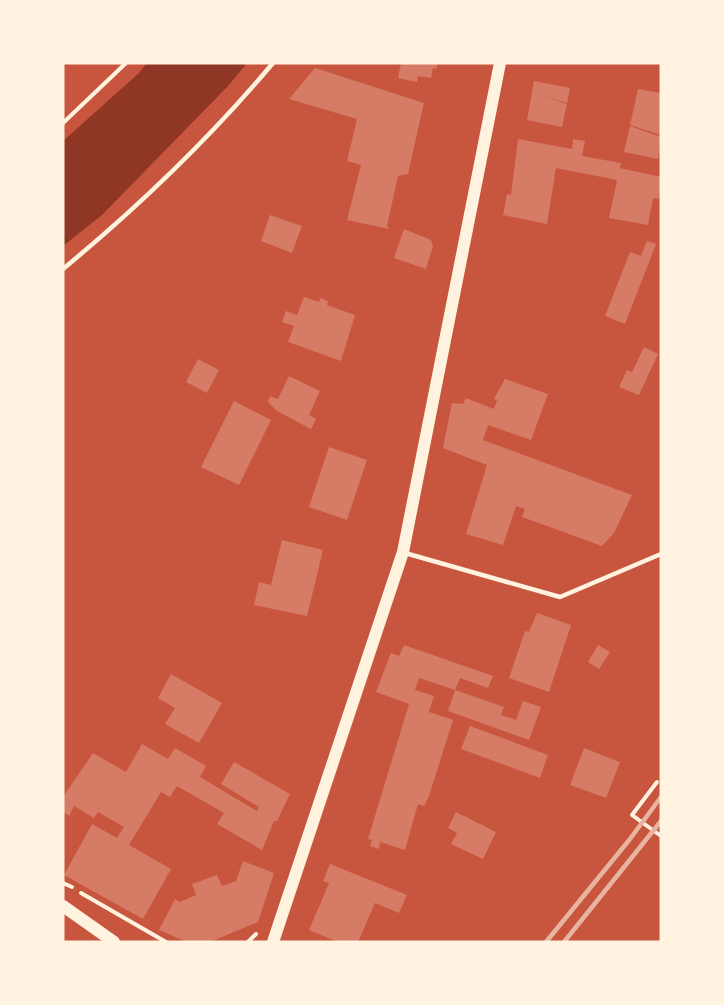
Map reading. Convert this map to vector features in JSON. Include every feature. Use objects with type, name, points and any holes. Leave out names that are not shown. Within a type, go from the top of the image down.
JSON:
[{"type":"main road","points":[[273,942],[403,552],[500,63]]},
{"type":"main road","points":[[63,906],[114,942]]},
{"type":"lane","points":[[63,269],[120,222],[246,94],[273,63]]},
{"type":"lane","points":[[403,552],[560,597],[661,554]]},
{"type":"path","points":[[63,123],[126,63]]},
{"type":"path","points":[[657,782],[632,815],[661,836]]},
{"type":"path","points":[[63,882],[166,942]]},
{"type":"shaded area","points":[[147,63],[247,63],[228,86],[102,215],[63,246],[63,141],[139,73]]},
{"type":"building","points":[[401,63],[438,63],[436,69],[433,68],[431,78],[418,76],[417,82],[398,78]]},
{"type":"building","points":[[315,68],[424,103],[408,174],[398,176],[387,226],[389,229],[347,220],[361,165],[347,161],[357,119],[289,99]]},
{"type":"building","points":[[534,81],[570,88],[567,103],[542,96],[567,104],[562,127],[527,120]]},
{"type":"building","points":[[638,89],[661,93],[661,135],[630,125]]},
{"type":"building","points":[[630,126],[661,137],[658,159],[624,152]]},
{"type":"building","points":[[518,139],[572,149],[573,139],[585,141],[582,156],[621,163],[620,168],[661,177],[659,199],[653,198],[648,225],[609,218],[617,180],[556,168],[547,224],[503,215],[507,194],[511,195]]},
{"type":"building","points":[[270,215],[302,226],[292,253],[261,241]]},
{"type":"building","points":[[404,229],[431,240],[433,246],[426,269],[394,258]]},
{"type":"building","points":[[647,241],[656,244],[625,324],[605,316],[630,252],[641,256]]},
{"type":"building","points":[[304,297],[319,302],[321,298],[328,301],[327,305],[355,315],[341,361],[288,342],[294,326],[282,322],[286,311],[297,315]]},
{"type":"building","points":[[644,347],[658,354],[639,395],[619,387],[627,370],[632,372]]},
{"type":"building","points":[[198,359],[219,370],[207,393],[186,382]]},
{"type":"building","points":[[289,376],[320,391],[309,415],[316,419],[311,429],[277,411],[268,402],[270,396],[278,399]]},
{"type":"building","points":[[505,379],[548,394],[531,440],[488,425],[483,440],[632,495],[614,533],[602,546],[522,517],[525,509],[516,506],[503,545],[466,534],[487,465],[443,448],[452,403],[463,404],[466,398],[494,409],[497,400],[494,399]]},
{"type":"building","points":[[234,401],[271,420],[239,485],[201,467]]},
{"type":"building","points":[[329,447],[367,460],[347,520],[309,507]]},
{"type":"building","points":[[282,540],[323,550],[307,616],[254,605],[259,582],[271,585]]},
{"type":"building","points":[[537,613],[571,625],[549,692],[509,678],[525,631],[529,632]]},
{"type":"building","points":[[404,645],[493,676],[488,688],[460,678],[455,690],[419,678],[415,690],[434,696],[429,712],[453,720],[429,796],[424,806],[418,804],[405,850],[380,842],[379,849],[370,846],[372,840],[368,839],[409,704],[376,692],[391,653],[399,656]]},
{"type":"building","points":[[598,645],[610,652],[599,669],[588,662]]},
{"type":"building","points":[[171,674],[222,703],[199,743],[165,724],[175,708],[158,698]]},
{"type":"building","points":[[455,690],[504,707],[501,715],[516,720],[523,701],[541,707],[529,740],[448,711]]},
{"type":"building","points":[[470,726],[548,755],[540,778],[461,749]]},
{"type":"building","points":[[142,744],[168,759],[175,748],[206,766],[200,777],[257,811],[259,807],[221,784],[234,762],[290,794],[277,821],[274,821],[262,850],[217,824],[224,813],[177,786],[170,797],[161,792],[129,845],[171,869],[143,919],[64,875],[92,824],[117,838],[124,827],[98,812],[94,818],[74,806],[69,816],[63,812],[63,797],[93,753],[126,772]]},
{"type":"building","points":[[584,748],[620,762],[606,798],[570,785]]},
{"type":"building","points":[[456,812],[496,832],[483,859],[451,844],[457,833],[448,828]]},
{"type":"building","points":[[243,861],[274,873],[258,922],[210,942],[187,942],[159,930],[175,899],[180,902],[196,895],[192,884],[217,875],[222,886],[236,881]]},
{"type":"building","points":[[330,864],[407,895],[399,913],[375,903],[358,942],[338,942],[309,930],[329,883],[323,881]]},
{"type":"railway","points":[[546,942],[630,839],[661,797]]},
{"type":"railway","points":[[564,942],[661,821]]}]
